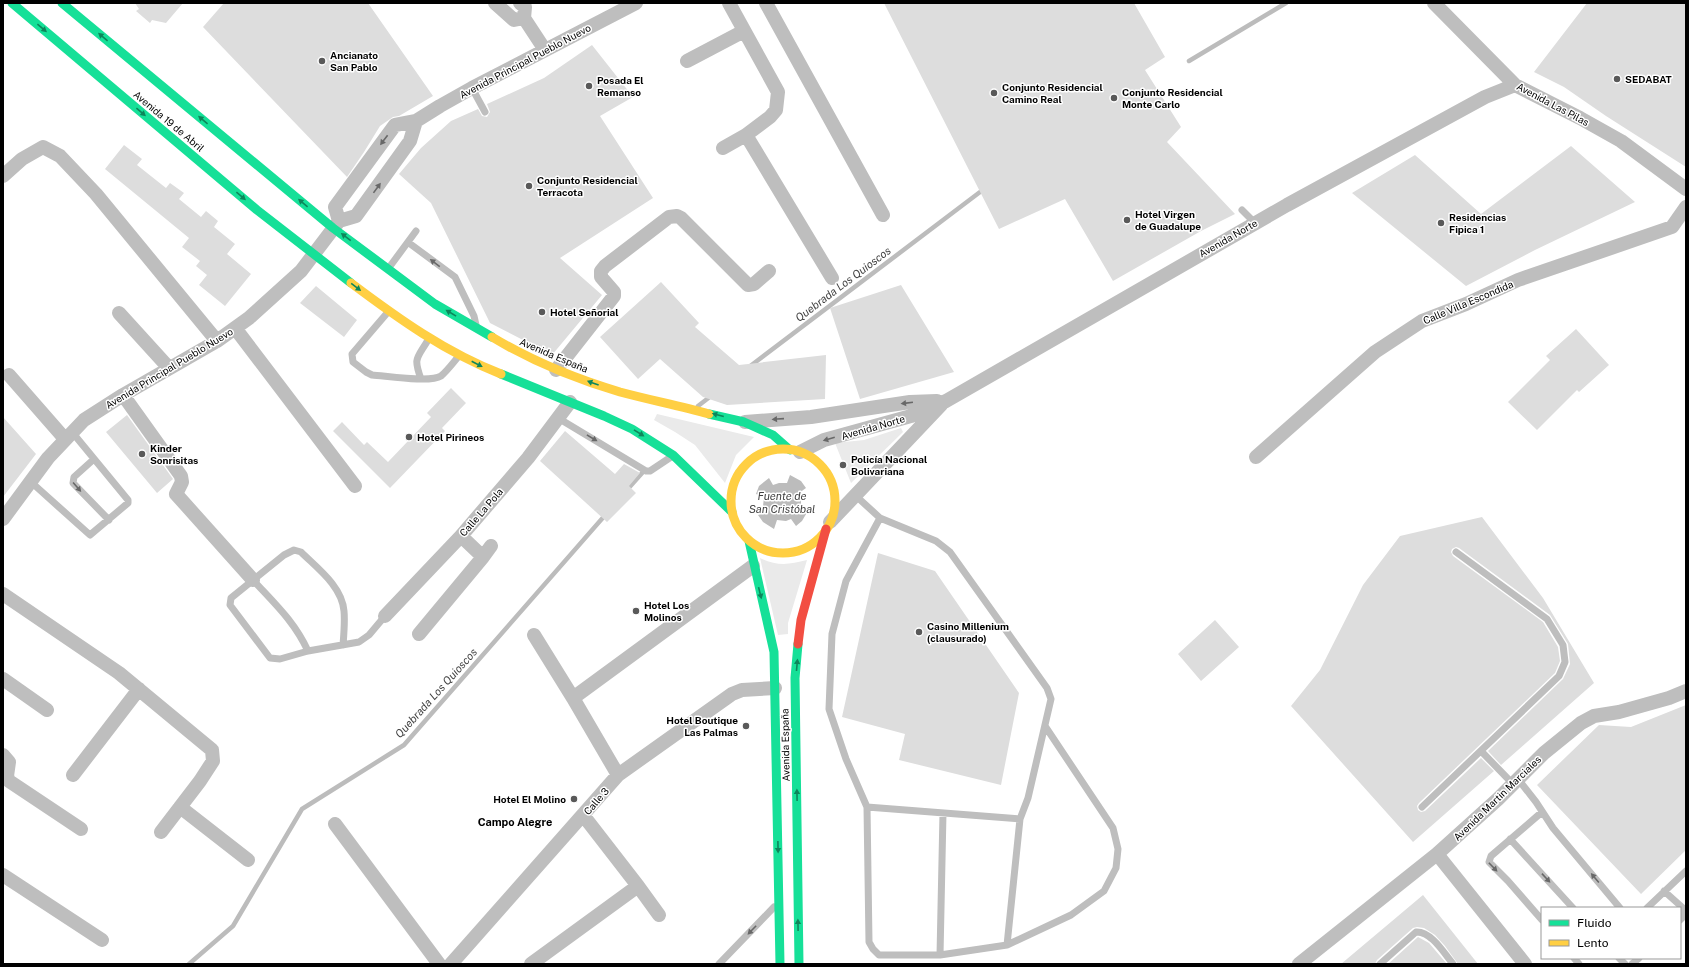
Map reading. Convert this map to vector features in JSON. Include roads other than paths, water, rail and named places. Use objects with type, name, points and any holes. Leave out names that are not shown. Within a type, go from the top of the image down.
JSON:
[{"type":"main road","name":"Avenida 19 de Abril","points":[[12,3],[257,210],[314,254]]},
{"type":"main road","points":[[67,5],[336,224]]},
{"type":"main road","name":"Avenida España","points":[[336,224],[388,269],[435,304],[510,348],[556,370],[620,392],[744,422],[773,435],[795,451]]},
{"type":"main road","points":[[314,254],[388,311],[429,338],[459,355],[488,369],[604,416],[632,429],[673,455],[732,512]]},
{"type":"main road","points":[[774,450],[795,451],[815,460],[826,473],[833,489],[834,506],[828,526],[817,540],[804,548],[790,553],[775,553],[761,549],[749,541],[738,528],[732,512],[731,495],[736,479],[745,466],[758,456],[774,450]]},
{"type":"main road","name":"Avenida España","points":[[799,964],[795,678],[801,620],[828,526]]},
{"type":"main road","name":"Avenida España","points":[[749,541],[753,566],[774,652],[780,964]]},
{"type":"street","points":[[495,3],[514,20],[524,18]]},
{"type":"street","points":[[520,3],[524,7],[524,18],[546,50]]},
{"type":"street","name":"Avenida Principal Pueblo Nuevo","points":[[3,519],[48,458],[84,420],[123,395],[218,340],[249,318],[301,271],[336,224],[335,207],[395,125],[416,122],[440,106],[472,88],[636,3]]},
{"type":"street","points":[[723,148],[746,135],[773,113],[778,101],[778,92],[729,3]]},
{"type":"street","points":[[766,3],[883,215]]},
{"type":"street","name":"Avenida Las Pilas","points":[[1434,3],[1515,85],[1621,141],[1686,189]]},
{"type":"street","points":[[687,61],[744,32]]},
{"type":"street","name":"Avenida Norte","points":[[795,451],[824,440],[911,416],[946,401],[1256,223],[1485,96],[1515,85]]},
{"type":"street","points":[[336,224],[356,216],[410,141],[416,122]]},
{"type":"street","points":[[746,135],[832,278]]},
{"type":"street","points":[[3,176],[22,159],[43,147],[60,156],[96,194],[218,340]]},
{"type":"street","name":"Calle Villa Escondida","points":[[1256,457],[1374,352],[1422,320],[1466,304],[1518,280],[1672,227],[1686,207]]},
{"type":"street","points":[[556,370],[614,296],[614,292],[601,277],[601,272],[605,266],[669,217],[677,216],[681,218],[748,285],[754,284],[769,271]]},
{"type":"street","points":[[119,313],[169,368]]},
{"type":"street","points":[[235,328],[355,486]]},
{"type":"street","points":[[9,375],[69,435]]},
{"type":"street","points":[[123,395],[181,476],[182,482],[176,494],[253,580]]},
{"type":"street","points":[[744,422],[811,417],[910,402],[946,401]]},
{"type":"street","name":"Avenida Norte","points":[[828,526],[946,401]]},
{"type":"street","name":"Calle La Pola","points":[[385,616],[461,536],[528,458],[570,402]]},
{"type":"street","points":[[419,634],[487,552],[461,536]]},
{"type":"street","points":[[573,698],[753,566]]},
{"type":"street","points":[[3,594],[119,673],[212,750],[213,761],[200,781],[161,832]]},
{"type":"street","points":[[534,635],[618,775]]},
{"type":"street","points":[[3,679],[47,710]]},
{"type":"street","name":"Calle 3","points":[[451,964],[618,775],[732,694],[742,690],[775,688]]},
{"type":"street","points":[[73,775],[140,689]]},
{"type":"street","name":"Avenida Martin Marciales","points":[[1299,964],[1437,854],[1544,753],[1581,723],[1594,716],[1619,712],[1669,698],[1686,691]]},
{"type":"street","points":[[3,756],[9,762],[7,776],[9,781],[81,829]]},
{"type":"street","points":[[180,807],[248,860]]},
{"type":"street","points":[[583,816],[659,915]]},
{"type":"street","points":[[335,824],[439,964]]},
{"type":"street","points":[[1437,854],[1525,964]]},
{"type":"street","points":[[3,875],[102,940]]},
{"type":"street","points":[[531,964],[638,886]]},
{"type":"lane","points":[[472,88],[485,112]]},
{"type":"lane","points":[[1242,210],[1256,223]]},
{"type":"lane","points":[[388,269],[409,243],[416,231]]},
{"type":"lane","points":[[409,243],[455,277],[474,316],[477,329]]},
{"type":"lane","points":[[388,311],[352,354],[353,362],[366,372],[372,374],[421,379],[435,378],[442,375],[459,355]]},
{"type":"lane","points":[[421,379],[416,364],[417,359],[429,338]]},
{"type":"lane","points":[[558,418],[646,471],[650,471],[673,455]]},
{"type":"lane","points":[[31,482],[87,534],[90,535],[128,503],[128,500],[94,459],[69,435]]},
{"type":"lane","points":[[94,459],[74,477],[73,483],[109,520]]},
{"type":"lane","points":[[856,496],[880,518],[936,541],[950,552],[1047,688],[1051,698],[1028,798],[1020,819],[1007,945]]},
{"type":"lane","points":[[880,518],[846,581],[832,634],[829,709],[846,759],[867,807],[869,942],[879,955],[940,955],[1007,945],[1071,915],[1104,892],[1116,868],[1118,849],[1113,828],[1044,726]]},
{"type":"lane","points":[[343,644],[344,610],[335,586],[301,552],[294,550],[284,555],[231,598],[230,605],[270,658],[280,659],[308,651],[359,642],[369,635],[385,616]]},
{"type":"lane","points":[[1422,807],[1559,676],[1565,662],[1563,646],[1547,619],[1456,552]]},
{"type":"lane","points":[[253,580],[286,615],[300,633],[308,651]]},
{"type":"lane","points":[[1480,751],[1516,781],[1619,907]]},
{"type":"lane","points":[[867,807],[1020,819]]},
{"type":"lane","points":[[1541,919],[1489,862],[1491,856],[1542,812]]},
{"type":"lane","points":[[940,955],[943,813]]},
{"type":"lane","points":[[1510,839],[1572,907]]},
{"type":"lane","points":[[1647,907],[1686,871]]},
{"type":"lane","points":[[1664,891],[1683,908],[1683,917],[1681,919]]},
{"type":"lane","points":[[719,964],[779,902]]},
{"type":"lane","points":[[1380,964],[1416,932],[1422,932],[1428,935],[1453,964]]},
{"type":"water","name":"Fuente de San Cristóbal","points":[[790,475],[801,481],[806,488],[799,493],[801,507],[809,509],[802,521],[796,526],[791,519],[786,521],[777,520],[774,529],[763,522],[758,515],[765,511],[763,506],[764,497],[756,494],[759,486],[769,478],[773,485],[787,483]]},
{"type":"waterway","name":"Quebrada Los Quioscos","points":[[1189,61],[1286,3]]},
{"type":"waterway","name":"Quebrada Los Quioscos","points":[[749,367],[984,189]]},
{"type":"waterway","name":"Quebrada Los Quioscos","points":[[698,406],[711,396]]},
{"type":"waterway","name":"Quebrada Los Quioscos","points":[[626,491],[643,472]]},
{"type":"waterway","name":"Quebrada Los Quioscos","points":[[189,964],[233,926],[302,809],[404,745],[607,513]]},
{"type":"place","name":"Ancianato San Pablo","points":[[322,61]]},
{"type":"place","name":"SEDABAT","points":[[1617,79]]},
{"type":"place","name":"Posada El Remanso","points":[[589,86]]},
{"type":"place","name":"Conjunto Residencial Camino Real","points":[[994,93]]},
{"type":"place","name":"Conjunto Residencial Monte Carlo","points":[[1114,98]]},
{"type":"place","name":"Conjunto Residencial Terracota","points":[[529,186]]},
{"type":"place","name":"Hotel Virgen de Guadalupe","points":[[1127,220]]},
{"type":"place","name":"Residencias Fipica 1","points":[[1441,223]]},
{"type":"place","name":"Hotel Señorial","points":[[542,312]]},
{"type":"place","name":"Hotel Pirineos","points":[[409,437]]},
{"type":"place","name":"Kinder Sonrisitas","points":[[142,454]]},
{"type":"place","name":"Policía Nacional Bolivariana","points":[[843,465]]},
{"type":"place","name":"Hotel Los Molinos","points":[[636,611]]},
{"type":"place","name":"Casino Millenium (clausurado)","points":[[919,632]]},
{"type":"place","name":"Hotel Boutique Las Palmas","points":[[746,726]]},
{"type":"place","name":"Hotel El Molino","points":[[574,799]]},
{"type":"district","name":"Campo Alegre","points":[[515,822]]}]
